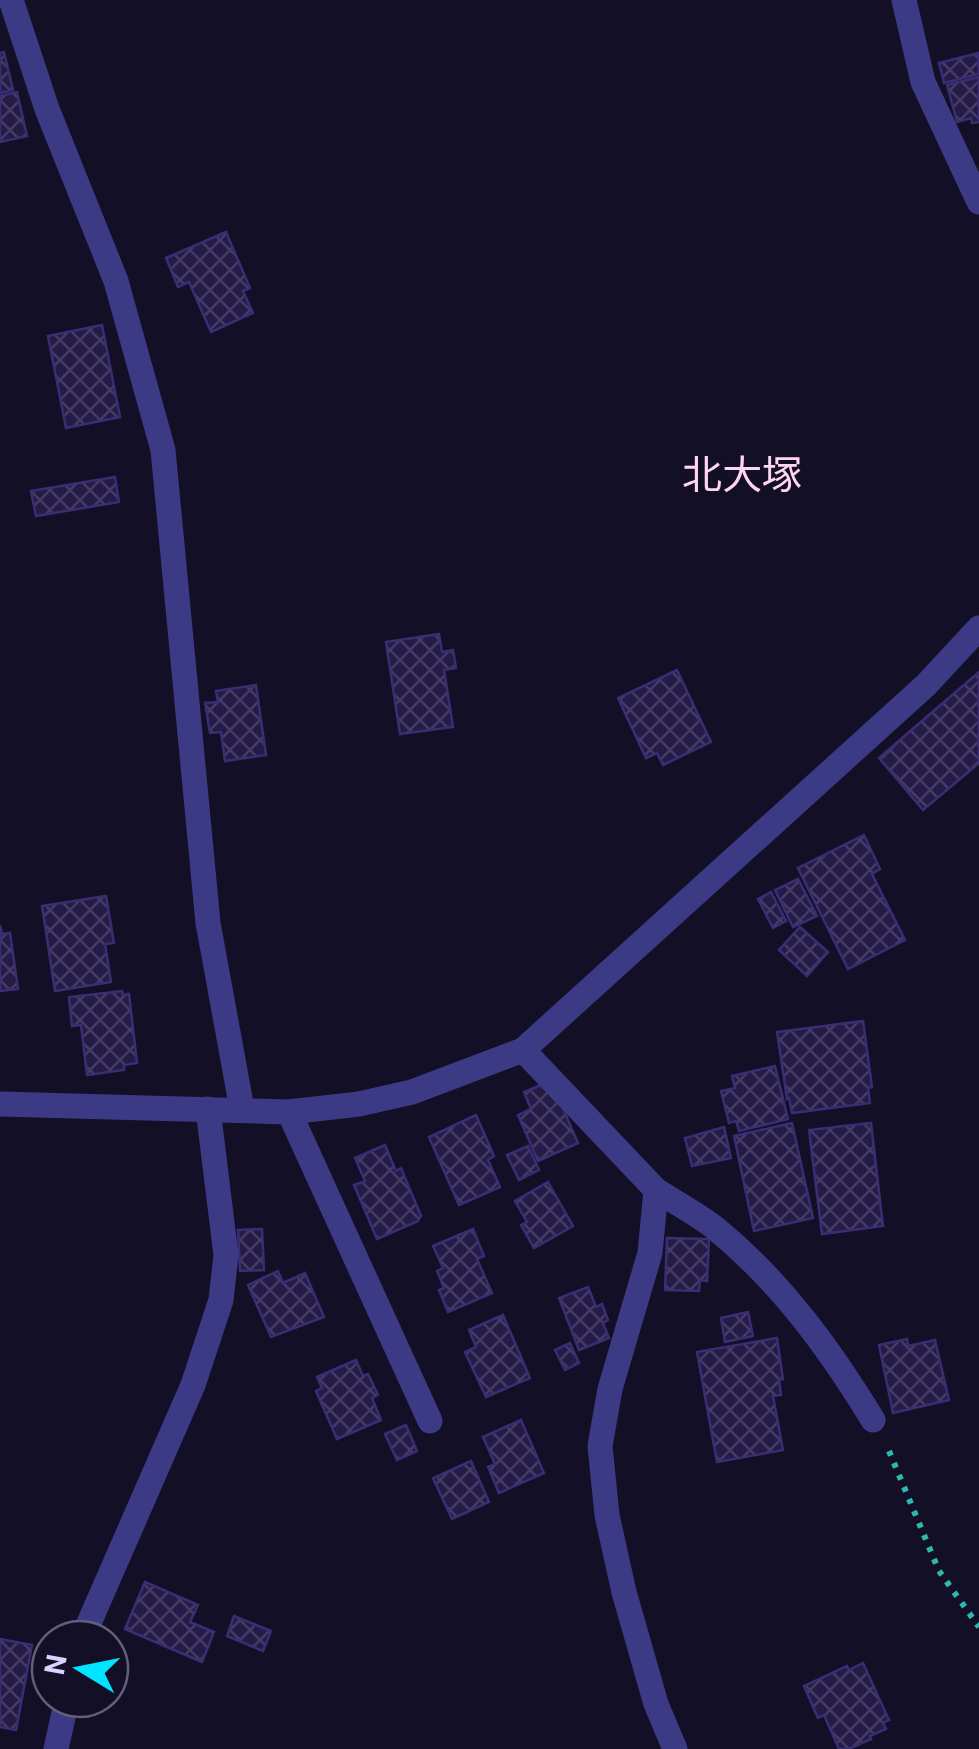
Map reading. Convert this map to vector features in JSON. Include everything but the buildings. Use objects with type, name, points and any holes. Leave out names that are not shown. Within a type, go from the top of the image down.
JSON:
[{"type":"street","points":[[11,0],[47,109],[116,281],[163,450],[208,923],[242,1109]]},
{"type":"street","points":[[904,0],[923,82],[979,202]]},
{"type":"street","points":[[0,1104],[289,1112],[359,1104],[412,1092],[523,1050],[926,685],[979,628]]},
{"type":"street","points":[[523,1050],[656,1190],[714,1228],[777,1286],[829,1350],[872,1420]]},
{"type":"street","points":[[91,1619],[193,1385],[221,1300],[226,1256],[208,1109]]},
{"type":"street","points":[[289,1112],[430,1421]]},
{"type":"street","points":[[656,1190],[650,1253],[610,1390],[600,1446],[607,1515],[624,1592],[656,1704],[675,1749]]},
{"type":"street","points":[[56,1749],[63,1719]]},
{"type":"path","points":[[872,1420],[892,1456],[939,1571],[979,1626]]},
{"type":"district","name":"北大塚","points":[[742,475]]}]
